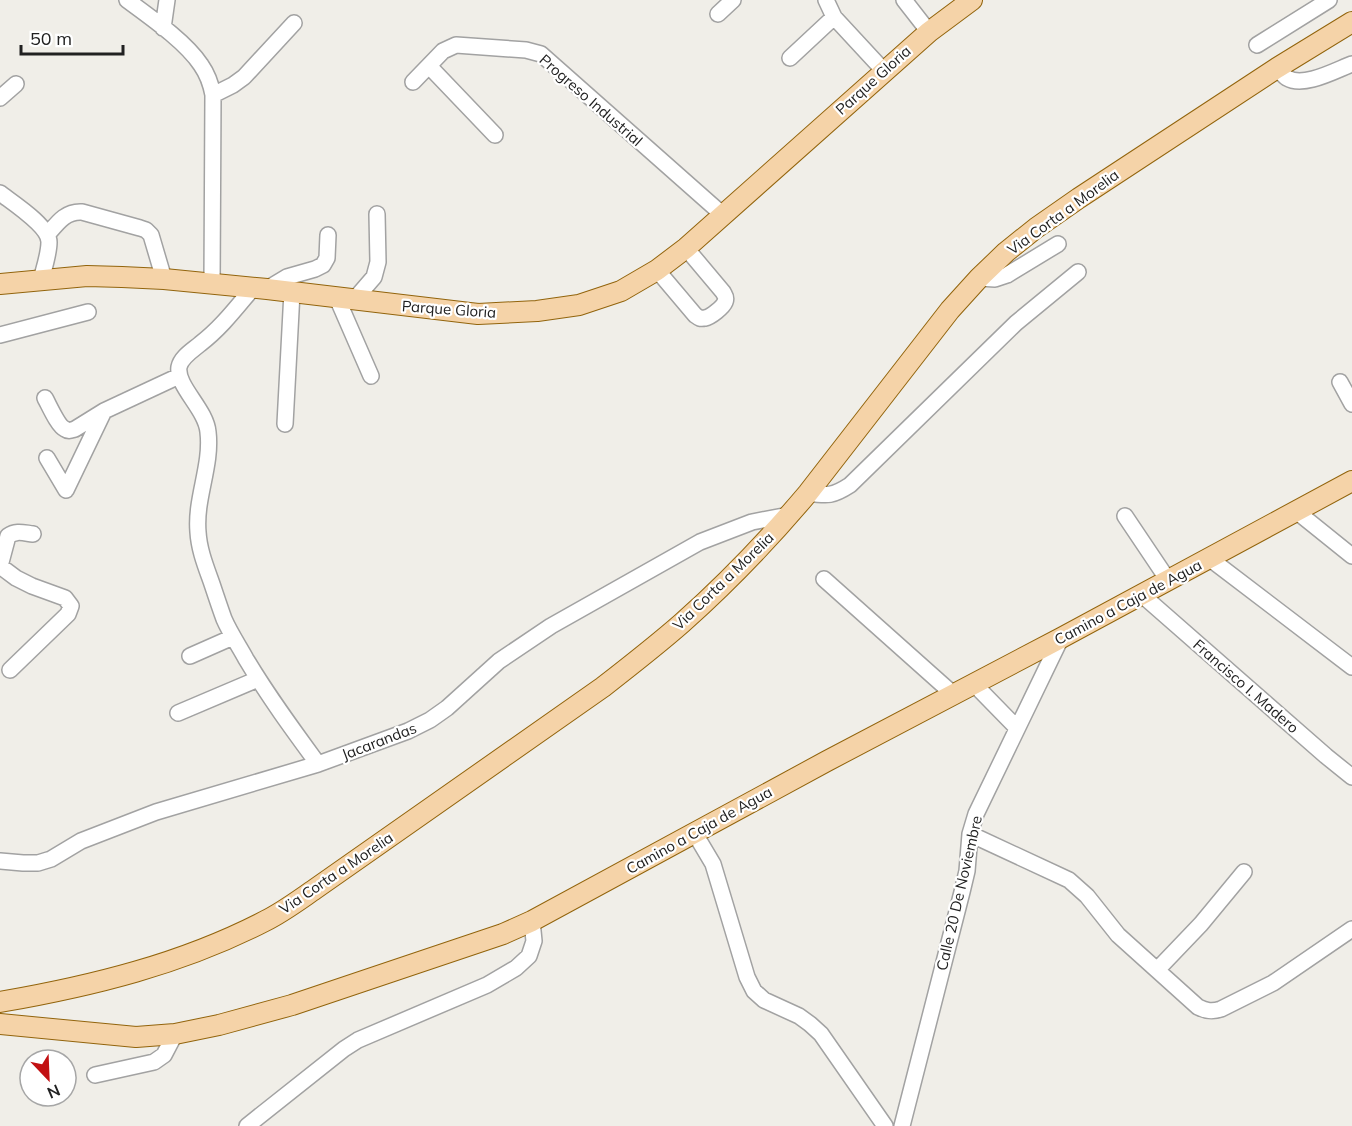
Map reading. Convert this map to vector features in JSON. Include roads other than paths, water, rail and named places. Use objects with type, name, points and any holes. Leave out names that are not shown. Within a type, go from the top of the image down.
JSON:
[{"type":"main road","name":"Parque Gloria","points":[[0,284],[87,276],[164,279],[478,314],[537,311],[579,304],[621,291],[657,270],[686,248],[884,71],[929,32],[972,0]]},
{"type":"main road","name":"Via Corta a Morelia","points":[[0,1002],[64,990],[168,963],[218,944],[268,920],[603,687],[684,621],[789,515],[950,310],[1006,252],[1053,216],[1352,21]]},
{"type":"main road","name":"Camino a Caja de Agua","points":[[0,1024],[136,1037],[175,1034],[219,1025],[292,1005],[503,934],[532,921],[693,832],[1352,481]]},
{"type":"street","points":[[127,0],[164,28],[189,51],[201,64],[209,79],[213,95],[212,283]]},
{"type":"street","points":[[164,28],[167,0]]},
{"type":"street","points":[[718,14],[733,0]]},
{"type":"street","points":[[826,0],[834,17],[884,71]]},
{"type":"street","points":[[904,0],[929,32]]},
{"type":"street","points":[[1257,45],[1329,0]]},
{"type":"street","points":[[790,58],[834,17]]},
{"type":"street","points":[[213,95],[244,77],[294,22]]},
{"type":"street","name":"Progreso Industrial","points":[[413,82],[443,51],[456,45],[526,50],[541,54],[723,215]]},
{"type":"street","points":[[1277,68],[1287,78],[1298,82],[1311,80],[1352,64]]},
{"type":"street","points":[[429,66],[495,135]]},
{"type":"street","points":[[0,98],[16,84]]},
{"type":"street","points":[[0,192],[42,226],[48,234],[50,243],[41,280]]},
{"type":"street","points":[[48,234],[62,218],[75,212],[140,228],[146,231],[154,242],[164,279]]},
{"type":"street","points":[[371,376],[346,299],[374,277],[378,262],[377,214]]},
{"type":"street","points":[[318,764],[258,679],[233,637],[203,558],[198,533],[197,510],[209,445],[208,429],[203,414],[179,376],[179,365],[260,288],[323,266],[327,258],[328,235]]},
{"type":"street","points":[[979,278],[995,279],[1007,275],[1058,244]]},
{"type":"street","points":[[657,270],[695,315],[700,318],[710,316],[722,306],[725,296],[686,248]]},
{"type":"street","points":[[808,493],[824,495],[837,493],[850,485],[1016,323],[1078,272]]},
{"type":"street","points":[[285,424],[292,292]]},
{"type":"street","points":[[0,335],[88,312]]},
{"type":"street","points":[[45,398],[61,426],[70,431],[104,411],[179,376]]},
{"type":"street","points":[[1340,382],[1352,405]]},
{"type":"street","points":[[48,458],[66,490],[104,411]]},
{"type":"street","points":[[1296,511],[1352,556]]},
{"type":"street","name":"Jacarandas","points":[[0,861],[23,863],[44,861],[81,841],[156,812],[318,764],[408,731],[447,708],[499,661],[551,626],[700,542],[752,522],[789,515]]},
{"type":"street","points":[[1125,516],[1168,580]]},
{"type":"street","points":[[10,670],[68,614],[71,606],[65,598],[32,586],[0,566],[8,536],[12,532],[33,534]]},
{"type":"street","points":[[1209,558],[1352,667]]},
{"type":"street","points":[[824,579],[953,694]]},
{"type":"street","name":"Francisco I. Madero","points":[[1141,594],[1352,777]]},
{"type":"street","points":[[190,656],[233,637]]},
{"type":"street","name":"Calle 20 De Noviembre","points":[[902,1126],[967,871],[970,834],[976,814],[1061,638]]},
{"type":"street","points":[[177,713],[258,679]]},
{"type":"street","points":[[973,683],[1017,728]]},
{"type":"street","points":[[693,832],[713,864],[747,977],[754,991],[764,1000],[799,1016],[821,1034],[885,1126]]},
{"type":"street","points":[[970,834],[1069,880],[1087,896],[1118,935],[1205,1010],[1221,1009],[1273,983],[1352,929]]},
{"type":"street","points":[[1157,970],[1201,924],[1244,872]]},
{"type":"street","points":[[247,1126],[358,1040],[487,985],[516,968],[529,956],[534,941],[532,921]]},
{"type":"street","points":[[95,1075],[154,1062],[164,1054],[175,1034]]}]
